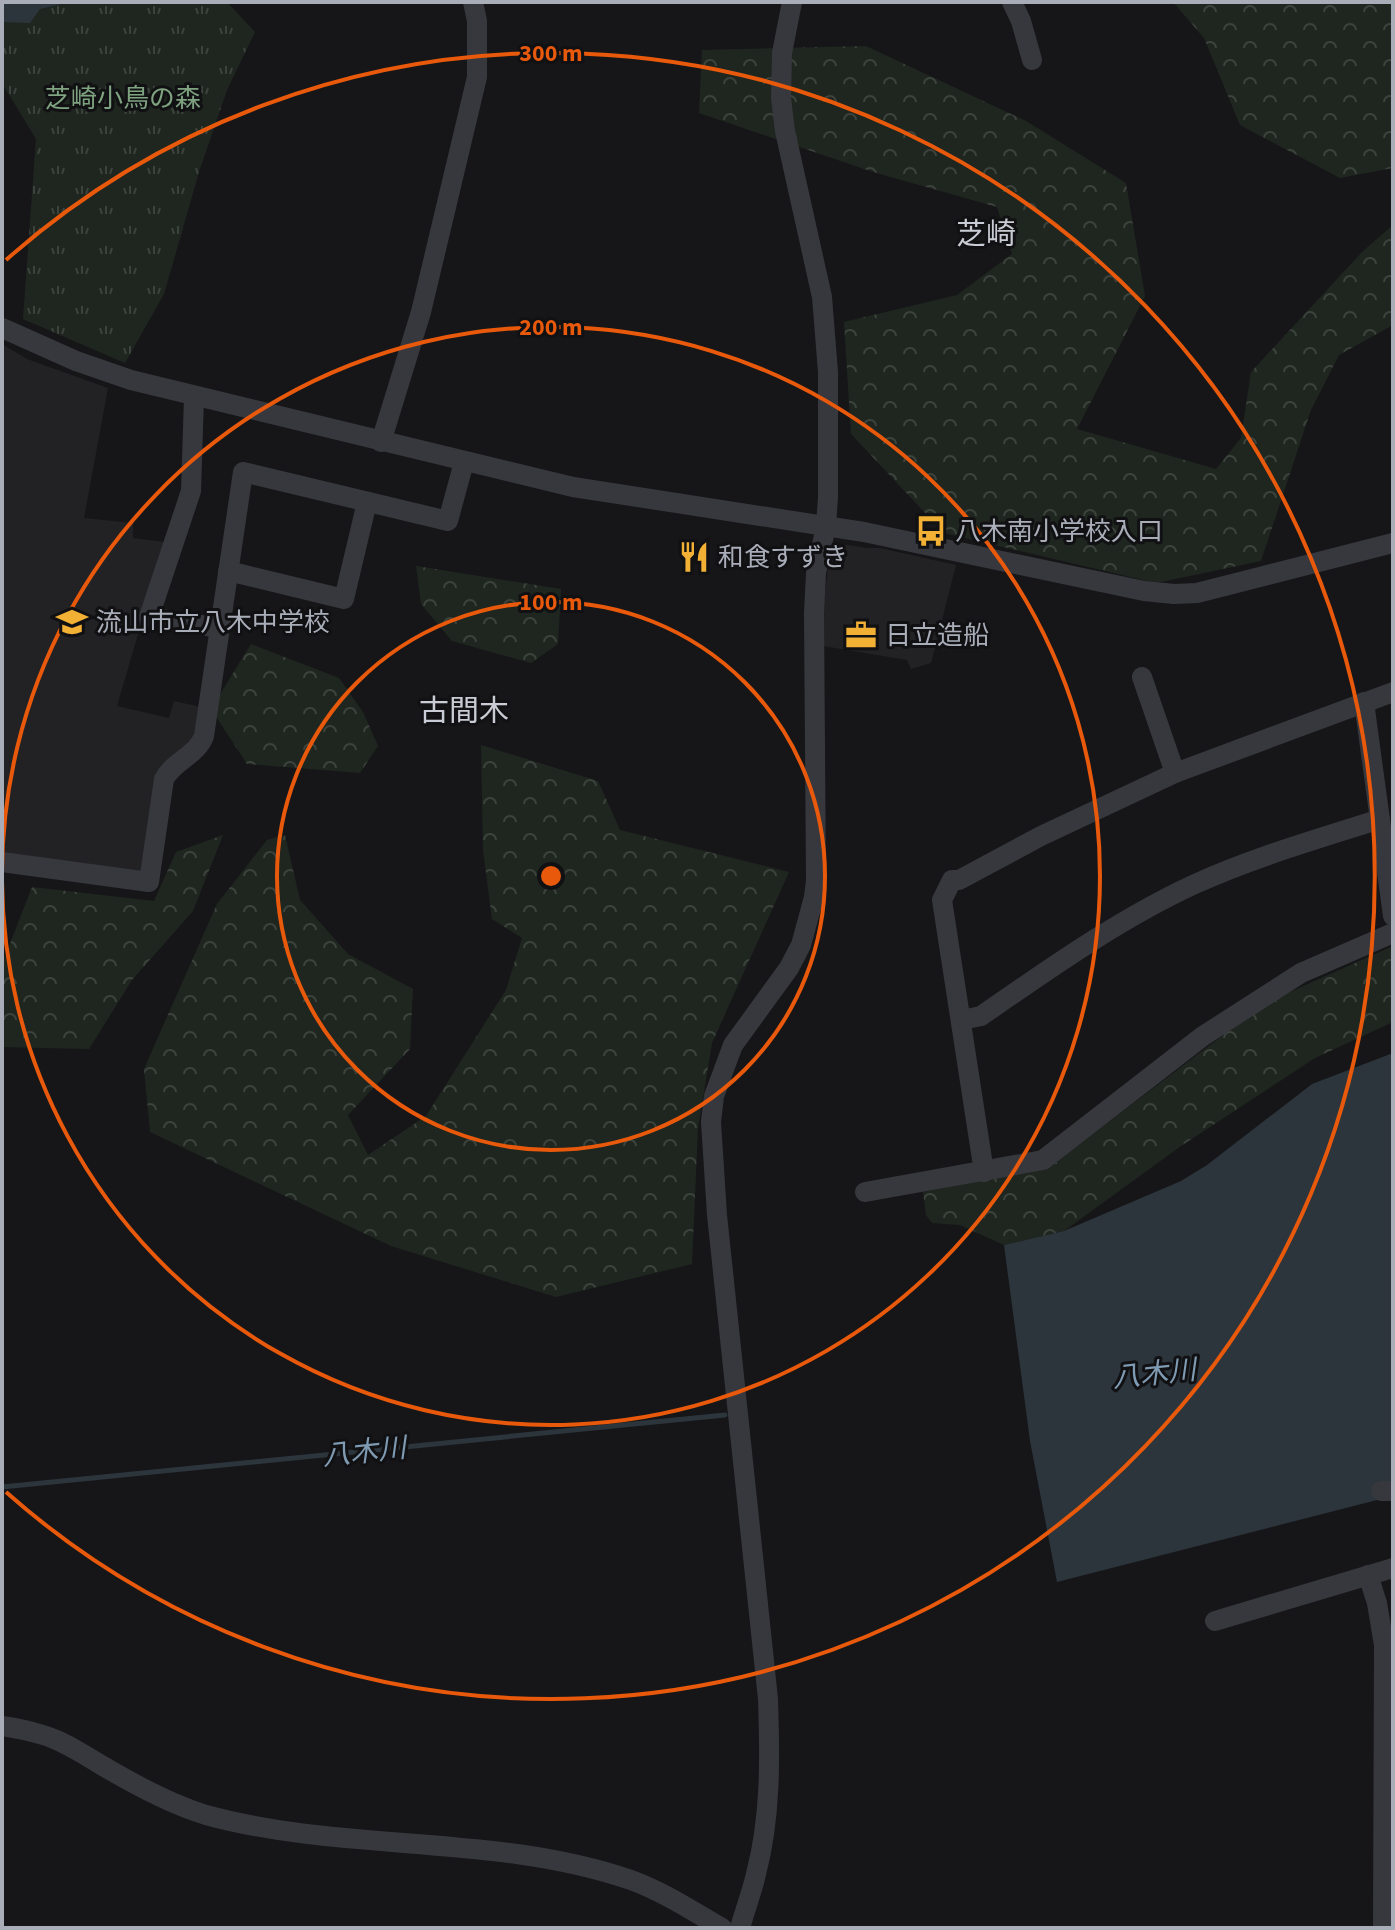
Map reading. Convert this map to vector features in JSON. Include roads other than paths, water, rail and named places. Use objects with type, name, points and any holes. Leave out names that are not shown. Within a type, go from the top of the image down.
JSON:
[{"type":"street","points":[[381,442],[421,312],[477,77],[477,21],[473,2]]},
{"type":"street","points":[[740,1928],[763,1840],[770,1754],[768,1699],[717,1215],[711,1122],[714,1096],[728,1054],[789,968],[801,945],[814,897],[817,863],[814,613],[818,561],[826,526],[828,400],[826,333],[815,261],[781,98],[782,53],[792,2]]},
{"type":"street","points":[[1012,2],[1032,60]]},
{"type":"street","points":[[2,328],[98,370],[194,397],[464,462],[573,487],[932,545],[1111,585],[1174,594],[1197,593],[1393,543]]},
{"type":"street","points":[[194,397],[191,491],[149,617],[220,628]]},
{"type":"street","points":[[2,862],[149,882],[164,779],[169,770],[201,743],[243,472],[448,521],[464,462]]},
{"type":"street","points":[[228,571],[344,599],[367,502]]},
{"type":"street","points":[[1142,677],[1175,773]]},
{"type":"street","points":[[984,1172],[942,900],[952,880],[959,880],[1041,836],[1175,773],[1393,692]]},
{"type":"street","points":[[1364,702],[1393,916]]},
{"type":"street","points":[[962,1020],[981,1016],[1130,918],[1195,884],[1380,819]]},
{"type":"street","points":[[865,1192],[1043,1160],[1203,1036],[1301,973],[1393,933]]},
{"type":"street","points":[[1215,1621],[1393,1568]]},
{"type":"street","points":[[1368,1575],[1377,1603],[1384,1645],[1387,1801],[1383,1928]]},
{"type":"street","points":[[2,1726],[45,1735],[153,1794],[204,1814],[265,1828],[324,1836],[461,1846],[576,1865],[656,1890],[722,1928]]},
{"type":"water","points":[[2,2],[70,2],[40,9],[30,23],[2,22]]},
{"type":"water","points":[[1393,1053],[1393,1483],[1381,1499],[1057,1582],[1030,1441],[1004,1245],[1064,1231],[1181,1181],[1207,1165],[1312,1084]]},
{"type":"waterway","name":"八木川","points":[[2,1487],[725,1415]]},
{"type":"place","name":"八木南小学校入口","points":[[931,531]]},
{"type":"place","name":"和食すずき","points":[[694,557]]},
{"type":"place","name":"流山市立八木中学校","points":[[72,622]]},
{"type":"place","name":"日立造船","points":[[861,635]]},
{"type":"district","name":"芝崎","points":[[986,234]]},
{"type":"district","name":"古間木","points":[[464,711]]},
{"type":"park label","name":"芝崎小鳥の森","points":[[123,98]]}]
